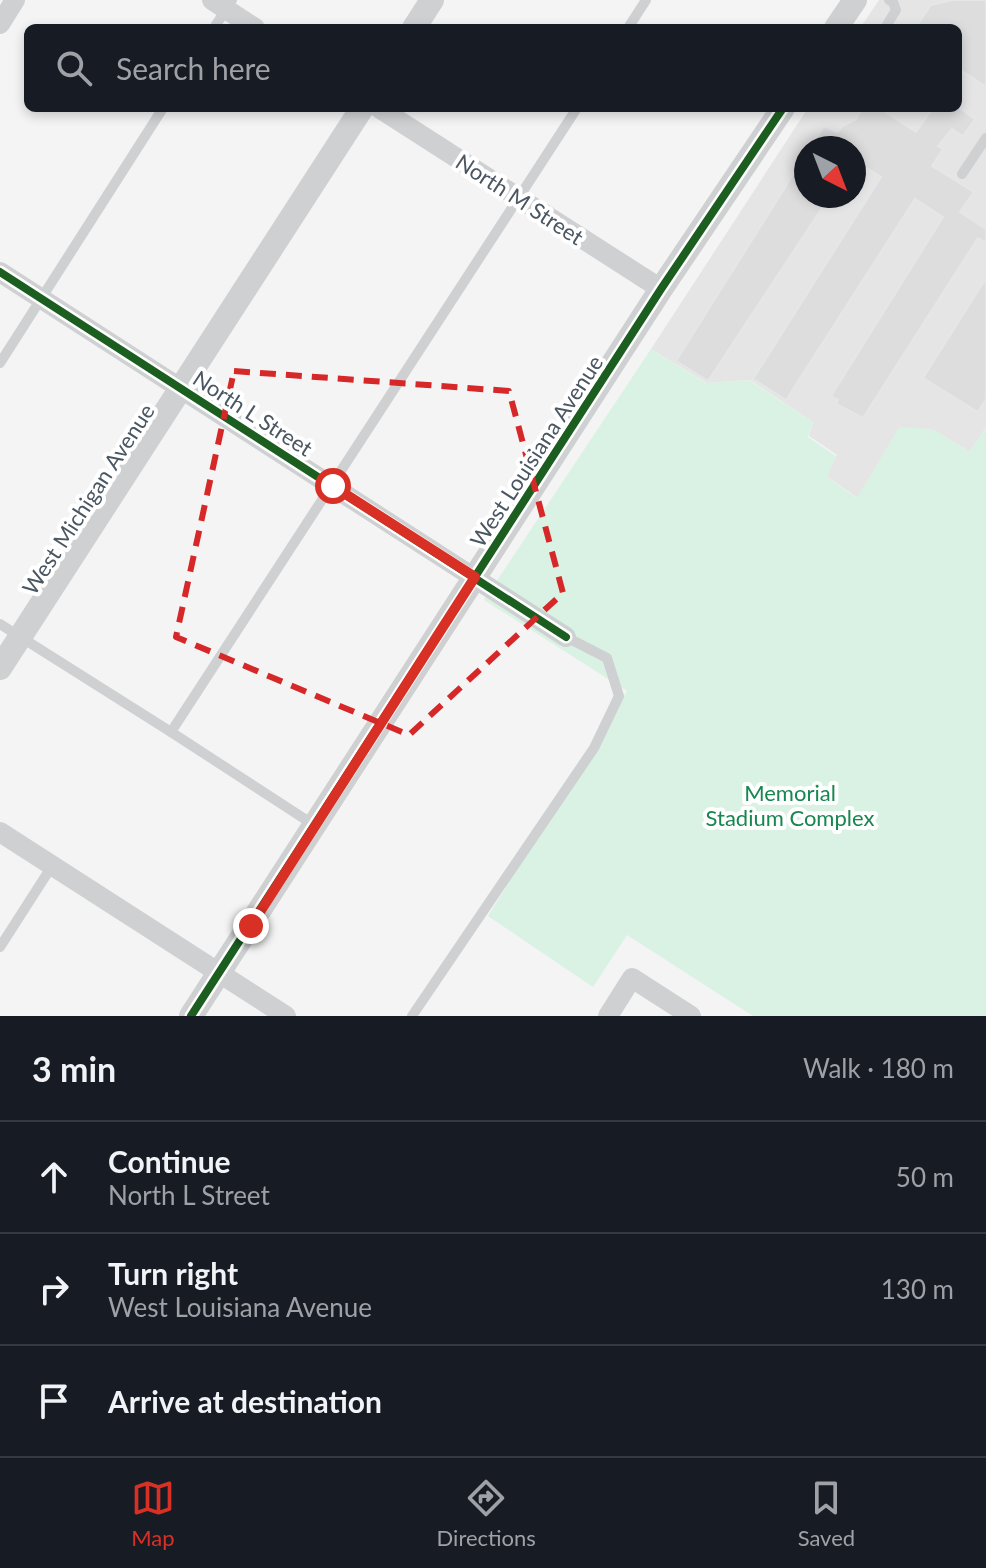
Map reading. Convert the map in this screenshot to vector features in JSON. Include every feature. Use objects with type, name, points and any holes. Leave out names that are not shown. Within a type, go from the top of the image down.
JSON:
[{"type":"street","points":[[0,24],[15,0]]},
{"type":"street","points":[[417,24],[432,0]]},
{"type":"street","points":[[839,24],[855,0]]},
{"type":"street","points":[[223,3],[250,24]]},
{"type":"street","name":"West Michigan Avenue","points":[[0,668],[10,631],[181,388],[359,112]]},
{"type":"street","name":"North M Street","points":[[385,112],[661,289]]},
{"type":"street","name":"West Louisiana Avenue","points":[[191,1016],[661,289],[780,112]]},
{"type":"street","name":"North L Street","points":[[0,272],[566,637]]},
{"type":"street","points":[[0,832],[286,1016]]},
{"type":"street","points":[[608,1016],[632,978],[691,1016]]},
{"type":"lane","points":[[631,24],[646,0]]},
{"type":"lane","points":[[887,24],[896,10],[889,0]]},
{"type":"lane","points":[[215,24],[223,3]]},
{"type":"lane","points":[[0,363],[160,112]]},
{"type":"lane","points":[[171,732],[574,112]]},
{"type":"lane","points":[[962,174],[986,138]]},
{"type":"lane","points":[[10,631],[315,826]]},
{"type":"lane","points":[[412,1016],[594,748],[619,696],[607,658],[566,637]]},
{"type":"lane","points":[[0,947],[52,866]]},
{"type":"highlighted area","points":[[234,371],[509,391],[563,593],[409,735],[176,637]]},
{"type":"shaded area","points":[[879,0],[986,0],[986,427],[970,452],[932,429],[858,498],[826,476],[837,455],[809,436],[813,422],[750,380],[707,383],[651,349],[805,112],[962,112],[962,24],[863,24]]},
{"type":"green space","name":"Memorial Stadium Complex","points":[[651,349],[706,383],[749,380],[813,422],[808,437],[836,456],[827,477],[857,498],[899,427],[932,429],[970,452],[986,427],[986,1016],[753,1016],[627,935],[593,987],[488,916],[627,691],[484,600]]},
{"type":"building","points":[[953,0],[986,0],[986,87],[962,71],[962,24],[918,24],[931,5]]},
{"type":"building","points":[[962,110],[975,119],[963,136],[952,129],[938,146],[943,149],[932,166],[974,192],[960,212],[986,229],[986,243],[978,238],[863,418],[836,404],[838,400],[831,396],[943,217],[915,199],[786,400],[753,379],[861,208],[866,208],[866,201],[881,177],[866,168],[866,136],[818,136],[824,126],[837,132],[855,120],[860,112],[885,112],[916,132],[930,112]]},
{"type":"building","points":[[794,173],[794,208],[822,208],[708,381],[676,361]]},
{"type":"building","points":[[986,278],[986,399],[978,412],[923,378]]},
{"type":"cycle path","points":[[191,1016],[661,289],[780,112]]},
{"type":"cycle path","points":[[0,272],[566,637]]},
{"type":"route","points":[[251,926],[475,577],[333,486]]}]
